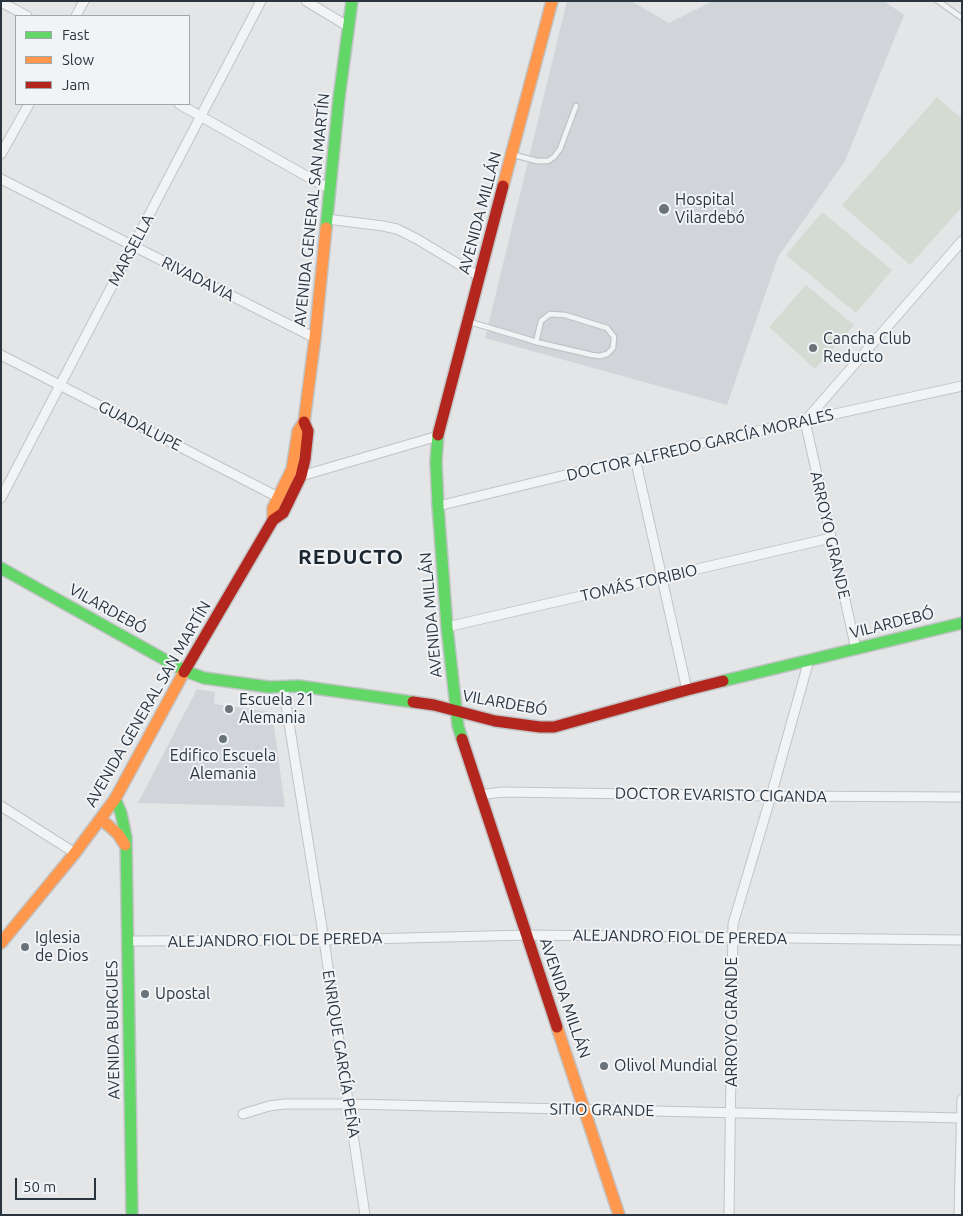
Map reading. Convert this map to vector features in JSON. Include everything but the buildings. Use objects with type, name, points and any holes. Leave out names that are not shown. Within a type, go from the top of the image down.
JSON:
[{"type":"main road","name":"AVENIDA GENERAL SAN MARTÍN","points":[[273,520],[273,508],[278,497],[305,459],[308,431],[304,422],[352,1]]},
{"type":"main road","name":"AVENIDA MILLÁN","points":[[552,1],[438,436],[436,461],[438,506],[447,627],[458,726],[619,1215]]},
{"type":"main road","name":"AVENIDA GENERAL SAN MARTÍN","points":[[1,943],[75,853],[115,799],[185,671],[273,520],[283,513],[296,473]]},
{"type":"main road","name":"VILARDEBÓ","points":[[1,568],[185,671],[204,678],[269,686],[299,686],[434,705],[495,721],[540,727],[554,727],[687,690],[962,623]]},
{"type":"main road","name":"AVENIDA BURGUES","points":[[115,799],[121,813],[126,837],[132,1215]]},
{"type":"main road","points":[[101,819],[118,834],[125,845]]},
{"type":"street","points":[[77,15],[84,1]]},
{"type":"street","name":"MARSELLA","points":[[1,498],[261,1]]},
{"type":"street","points":[[306,1],[349,27]]},
{"type":"street","points":[[1,2],[25,15]]},
{"type":"street","points":[[1,154],[28,105]]},
{"type":"street","points":[[181,105],[324,186],[330,187]]},
{"type":"street","name":"RIVADAVIA","points":[[1,179],[315,338]]},
{"type":"street","points":[[327,219],[397,229],[480,276]]},
{"type":"street","points":[[805,421],[962,241]]},
{"type":"street","name":"GUADALUPE","points":[[1,355],[278,497]]},
{"type":"street","name":"DOCTOR ALFREDO GARCÍA MORALES","points":[[438,506],[635,458],[962,386]]},
{"type":"street","name":"ARROYO GRANDE","points":[[805,421],[856,649]]},
{"type":"street","points":[[296,473],[438,436]]},
{"type":"street","points":[[635,458],[687,690]]},
{"type":"street","name":"TOMÁS TORIBIO","points":[[447,627],[831,538]]},
{"type":"street","name":"ARROYO GRANDE","points":[[729,1215],[732,1113],[733,924],[809,660]]},
{"type":"street","name":"ENRIQUE GARCÍA PEÑA","points":[[283,686],[324,940],[365,1215]]},
{"type":"street","name":"DOCTOR EVARISTO CIGANDA","points":[[480,795],[502,792],[962,797]]},
{"type":"street","points":[[1,806],[75,853]]},
{"type":"street","name":"ALEJANDRO FIOL DE PEREDA","points":[[128,941],[324,940],[526,935],[962,940]]},
{"type":"street","points":[[959,1215],[962,1099]]},
{"type":"street","name":"SITIO GRANDE","points":[[243,1114],[269,1106],[284,1104],[348,1104],[962,1118]]},
{"type":"lane","points":[[938,1],[962,18]]},
{"type":"lane","points":[[512,154],[537,161],[548,161],[554,157],[560,149],[576,106]]},
{"type":"lane","points":[[468,321],[536,342],[600,356],[608,354],[613,348],[614,337],[607,328],[565,315],[550,314],[540,321],[536,342]]},
{"type":"shaded area","name":"Hospital Vilardebó","points":[[567,1],[631,1],[669,23],[713,1],[884,1],[904,15],[845,161],[778,257],[727,405],[485,338]]},
{"type":"shaded area","points":[[937,97],[962,119],[962,207],[910,265],[842,205]]},
{"type":"shaded area","points":[[822,212],[892,270],[856,313],[786,255]]},
{"type":"shaded area","name":"Cancha Club Reducto","points":[[806,285],[854,325],[815,369],[769,327]]},
{"type":"shaded area","points":[[197,689],[215,692],[214,704],[272,712],[285,807],[138,803]]},
{"type":"traffic: fast","points":[[326,228],[339,98],[352,1]]},
{"type":"traffic: fast","points":[[438,435],[436,461],[438,506],[447,627],[458,726],[462,739]]},
{"type":"traffic: fast","points":[[1,568],[185,671],[204,678],[269,687],[299,686],[413,702]]},
{"type":"traffic: fast","points":[[723,681],[962,623]]},
{"type":"traffic: fast","points":[[115,799],[121,813],[126,837],[132,1215]]},
{"type":"traffic: slow","points":[[503,186],[552,1]]},
{"type":"traffic: slow","points":[[273,520],[273,508],[292,469],[298,431],[304,422],[326,228]]},
{"type":"traffic: slow","points":[[1,943],[75,853],[115,799],[184,672]]},
{"type":"traffic: slow","points":[[101,819],[118,834],[125,845]]},
{"type":"traffic: slow","points":[[557,1027],[619,1215]]},
{"type":"traffic: jam","points":[[438,435],[503,186]]},
{"type":"traffic: jam","points":[[184,672],[273,520],[283,513],[301,476],[308,431],[304,422]]},
{"type":"traffic: jam","points":[[413,702],[434,705],[495,721],[554,727],[723,681]]},
{"type":"traffic: jam","points":[[462,739],[557,1027]]},
{"type":"place","name":"Hospital Vilardebó","points":[[664,209]]},
{"type":"place","name":"Cancha Club Reducto","points":[[813,348]]},
{"type":"place","name":"Escuela 21 Alemania","points":[[229,709]]},
{"type":"place","name":"Edifico Escuela Alemania","points":[[223,739]]},
{"type":"place","name":"Iglesia de Dios","points":[[25,947]]},
{"type":"place","name":"Upostal","points":[[145,994]]},
{"type":"place","name":"Olivol Mundial","points":[[604,1066]]},
{"type":"district","name":"REDUCTO","points":[[351,557]]}]
